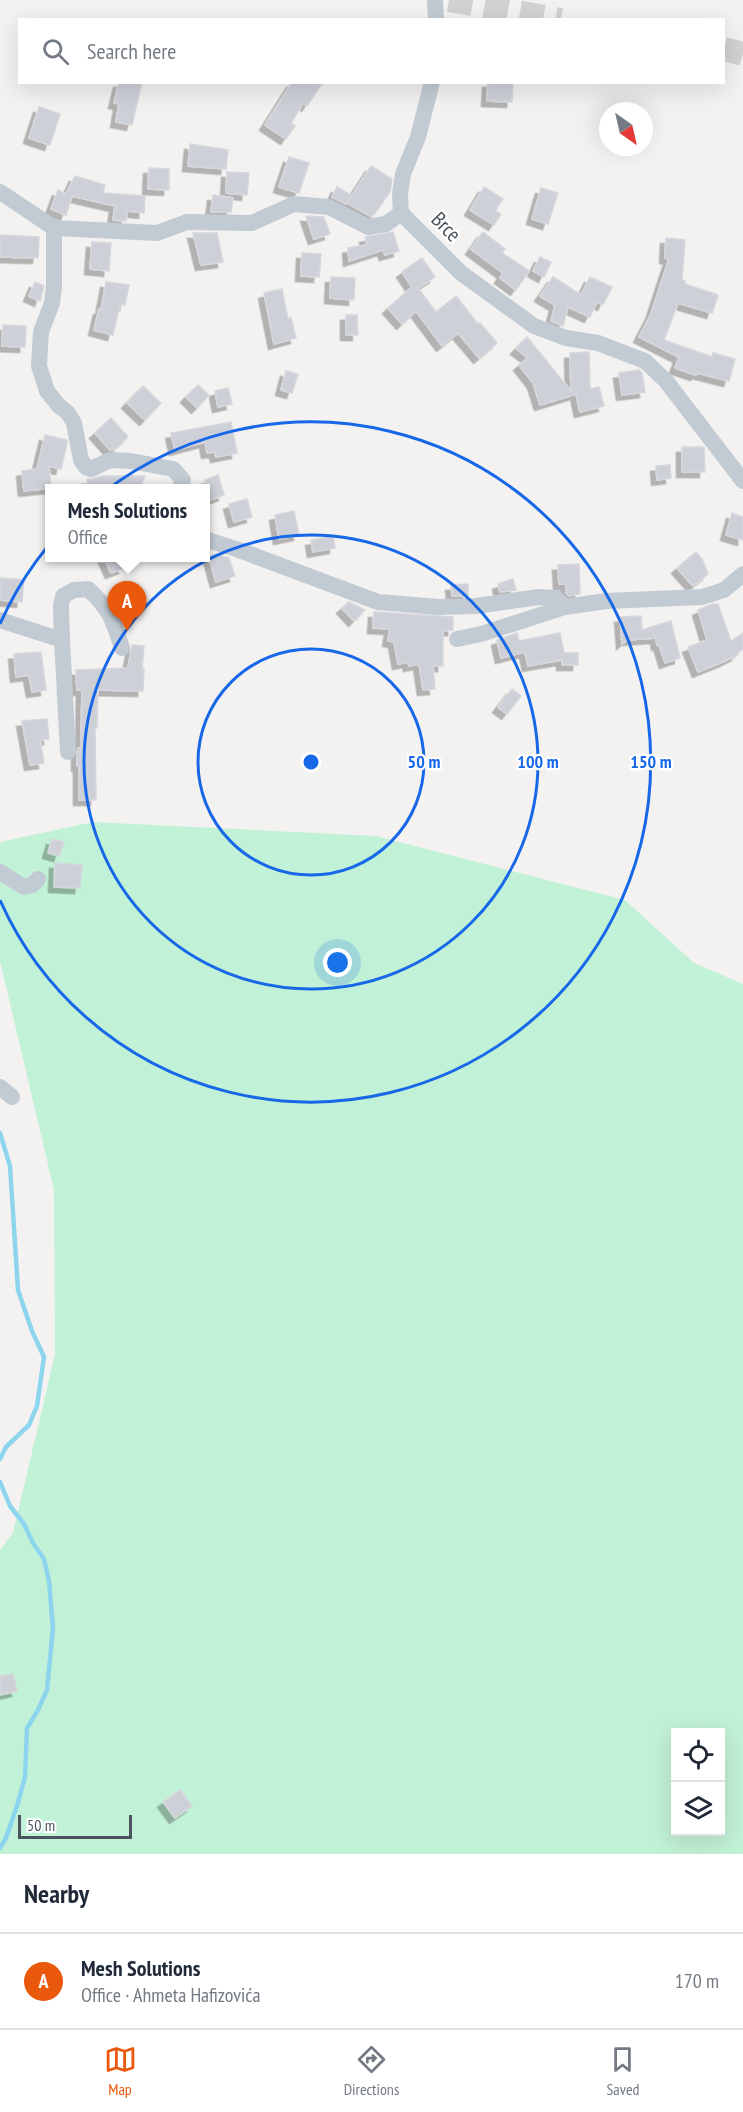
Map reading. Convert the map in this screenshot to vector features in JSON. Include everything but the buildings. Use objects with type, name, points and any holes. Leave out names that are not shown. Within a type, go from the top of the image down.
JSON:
[{"type":"street","points":[[435,0],[436,18]]},
{"type":"street","points":[[401,213],[400,194],[403,174],[418,137],[431,84]]},
{"type":"street","points":[[0,192],[54,228],[56,244],[54,287],[52,303],[41,332],[39,366],[46,391],[68,413],[74,423],[81,460],[86,467],[91,469],[110,460],[120,460],[173,470],[183,480],[182,484]]},
{"type":"street","name":"Brce","points":[[54,228],[158,233],[187,222],[252,223],[294,204],[329,207],[368,227],[386,224],[401,213],[461,273],[534,326],[566,338],[598,344],[645,362],[666,381],[743,481]]},
{"type":"street","points":[[210,541],[378,602],[438,607],[476,606],[539,597],[556,598],[566,607]]},
{"type":"street","points":[[457,639],[481,634],[566,607],[606,601],[702,597],[723,590],[735,583],[743,574]]},
{"type":"street","points":[[68,752],[62,640],[63,596],[74,590],[88,589],[104,604],[122,648]]},
{"type":"street","points":[[0,620],[62,640]]},
{"type":"street","points":[[0,872],[24,887],[32,885],[38,879]]},
{"type":"green space","points":[[93,822],[376,836],[625,900],[694,963],[743,984],[743,1854],[0,1854],[0,1550],[13,1533],[55,1354],[54,1190],[0,961],[0,842]]},
{"type":"waterway","points":[[0,1133],[10,1166],[18,1290],[44,1357],[37,1406],[29,1425],[6,1447],[0,1459]]},
{"type":"waterway","points":[[0,1482],[10,1506],[24,1524],[44,1559],[49,1581],[53,1628],[47,1690],[27,1728],[25,1777],[6,1838],[0,1848]]},
{"type":"tunnel","points":[[449,0],[550,18]]},
{"type":"tunnel","points":[[725,49],[743,54]]},
{"type":"place","name":"Mesh Solutions","points":[[127,631]]}]
